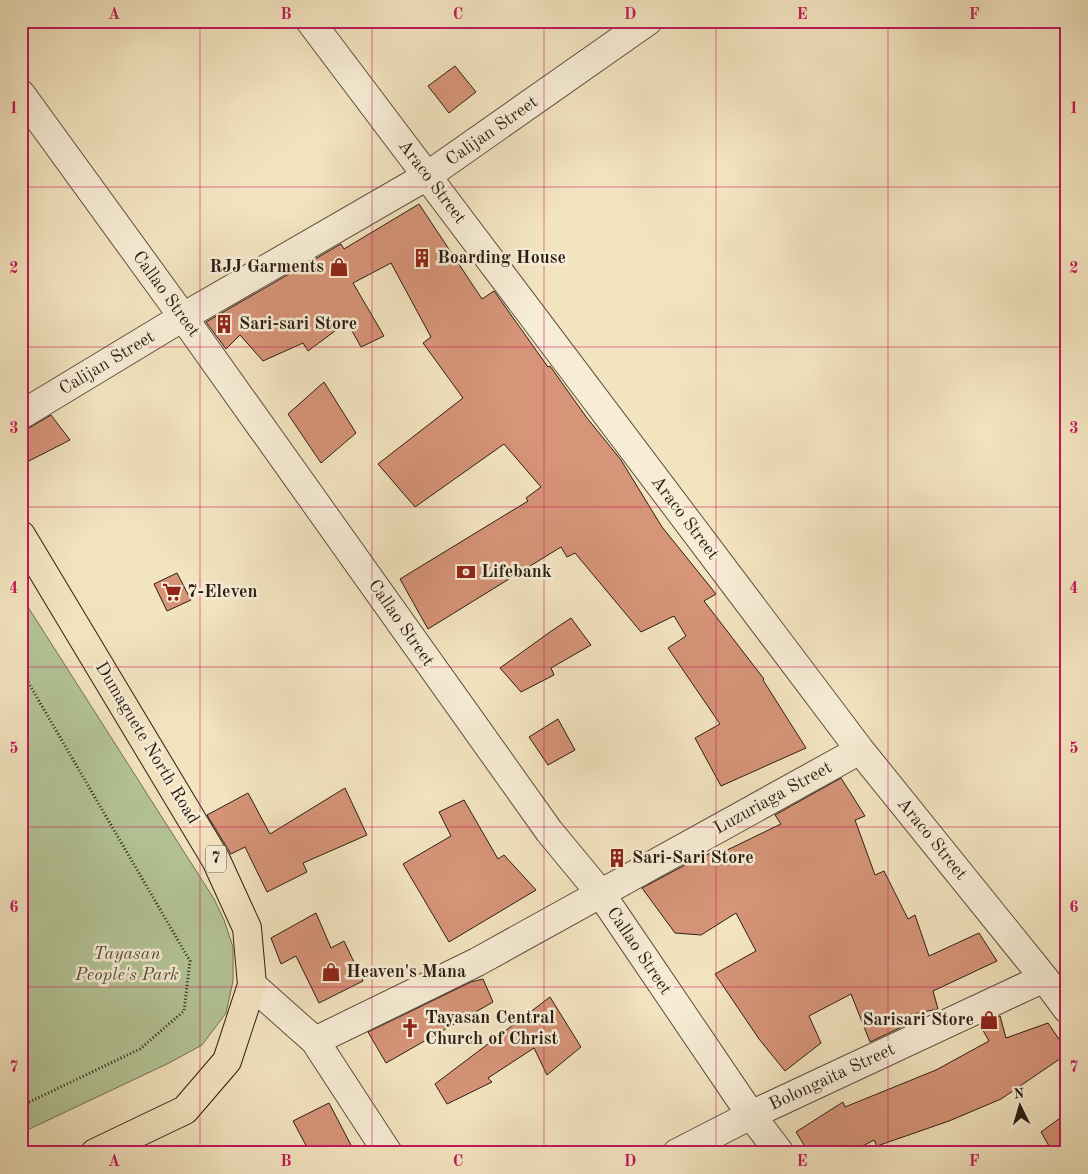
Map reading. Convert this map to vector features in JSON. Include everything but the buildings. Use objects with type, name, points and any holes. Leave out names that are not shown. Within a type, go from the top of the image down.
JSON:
[{"type":"highway","name":"Dumaguete North Road","points":[[21,535],[216,860],[248,928],[252,985],[226,1061],[185,1110],[95,1153]]},
{"type":"street","name":"Araco Street","points":[[310,21],[860,750],[1067,1009]]},
{"type":"street","name":"Calijan Street","points":[[21,415],[183,317],[427,176],[648,21]]},
{"type":"street","name":"Callao Street","points":[[21,94],[183,317],[549,831],[601,894],[751,1114],[780,1153]]},
{"type":"street","name":"Luzuriaga Street","points":[[315,1042],[477,962],[860,750]]},
{"type":"street","name":"Bolongaita Street","points":[[676,1153],[751,1114],[1044,978]]},
{"type":"street","points":[[252,985],[315,1042],[388,1153]]},
{"type":"path","points":[[21,670],[190,961],[184,1011],[140,1049],[21,1106]]},
{"type":"green space","name":"Tayasan People's Park","points":[[21,596],[214,899],[224,920],[233,947],[233,981],[226,1013],[202,1045],[169,1063],[21,1133]]},
{"type":"place","name":"Boarding House","points":[[422,258]]},
{"type":"place","name":"RJJ Garments","points":[[339,267]]},
{"type":"place","name":"Sari-sari Store","points":[[224,324]]},
{"type":"place","name":"Lifebank","points":[[466,572]]},
{"type":"place","name":"7-Eleven","points":[[172,592]]},
{"type":"place","name":"Sari-Sari Store","points":[[617,858]]},
{"type":"place","name":"Heaven's Mana","points":[[331,972]]},
{"type":"place","name":"Sarisari Store","points":[[989,1020]]},
{"type":"place","name":"Tayasan Central Church of Christ","points":[[410,1028]]}]
